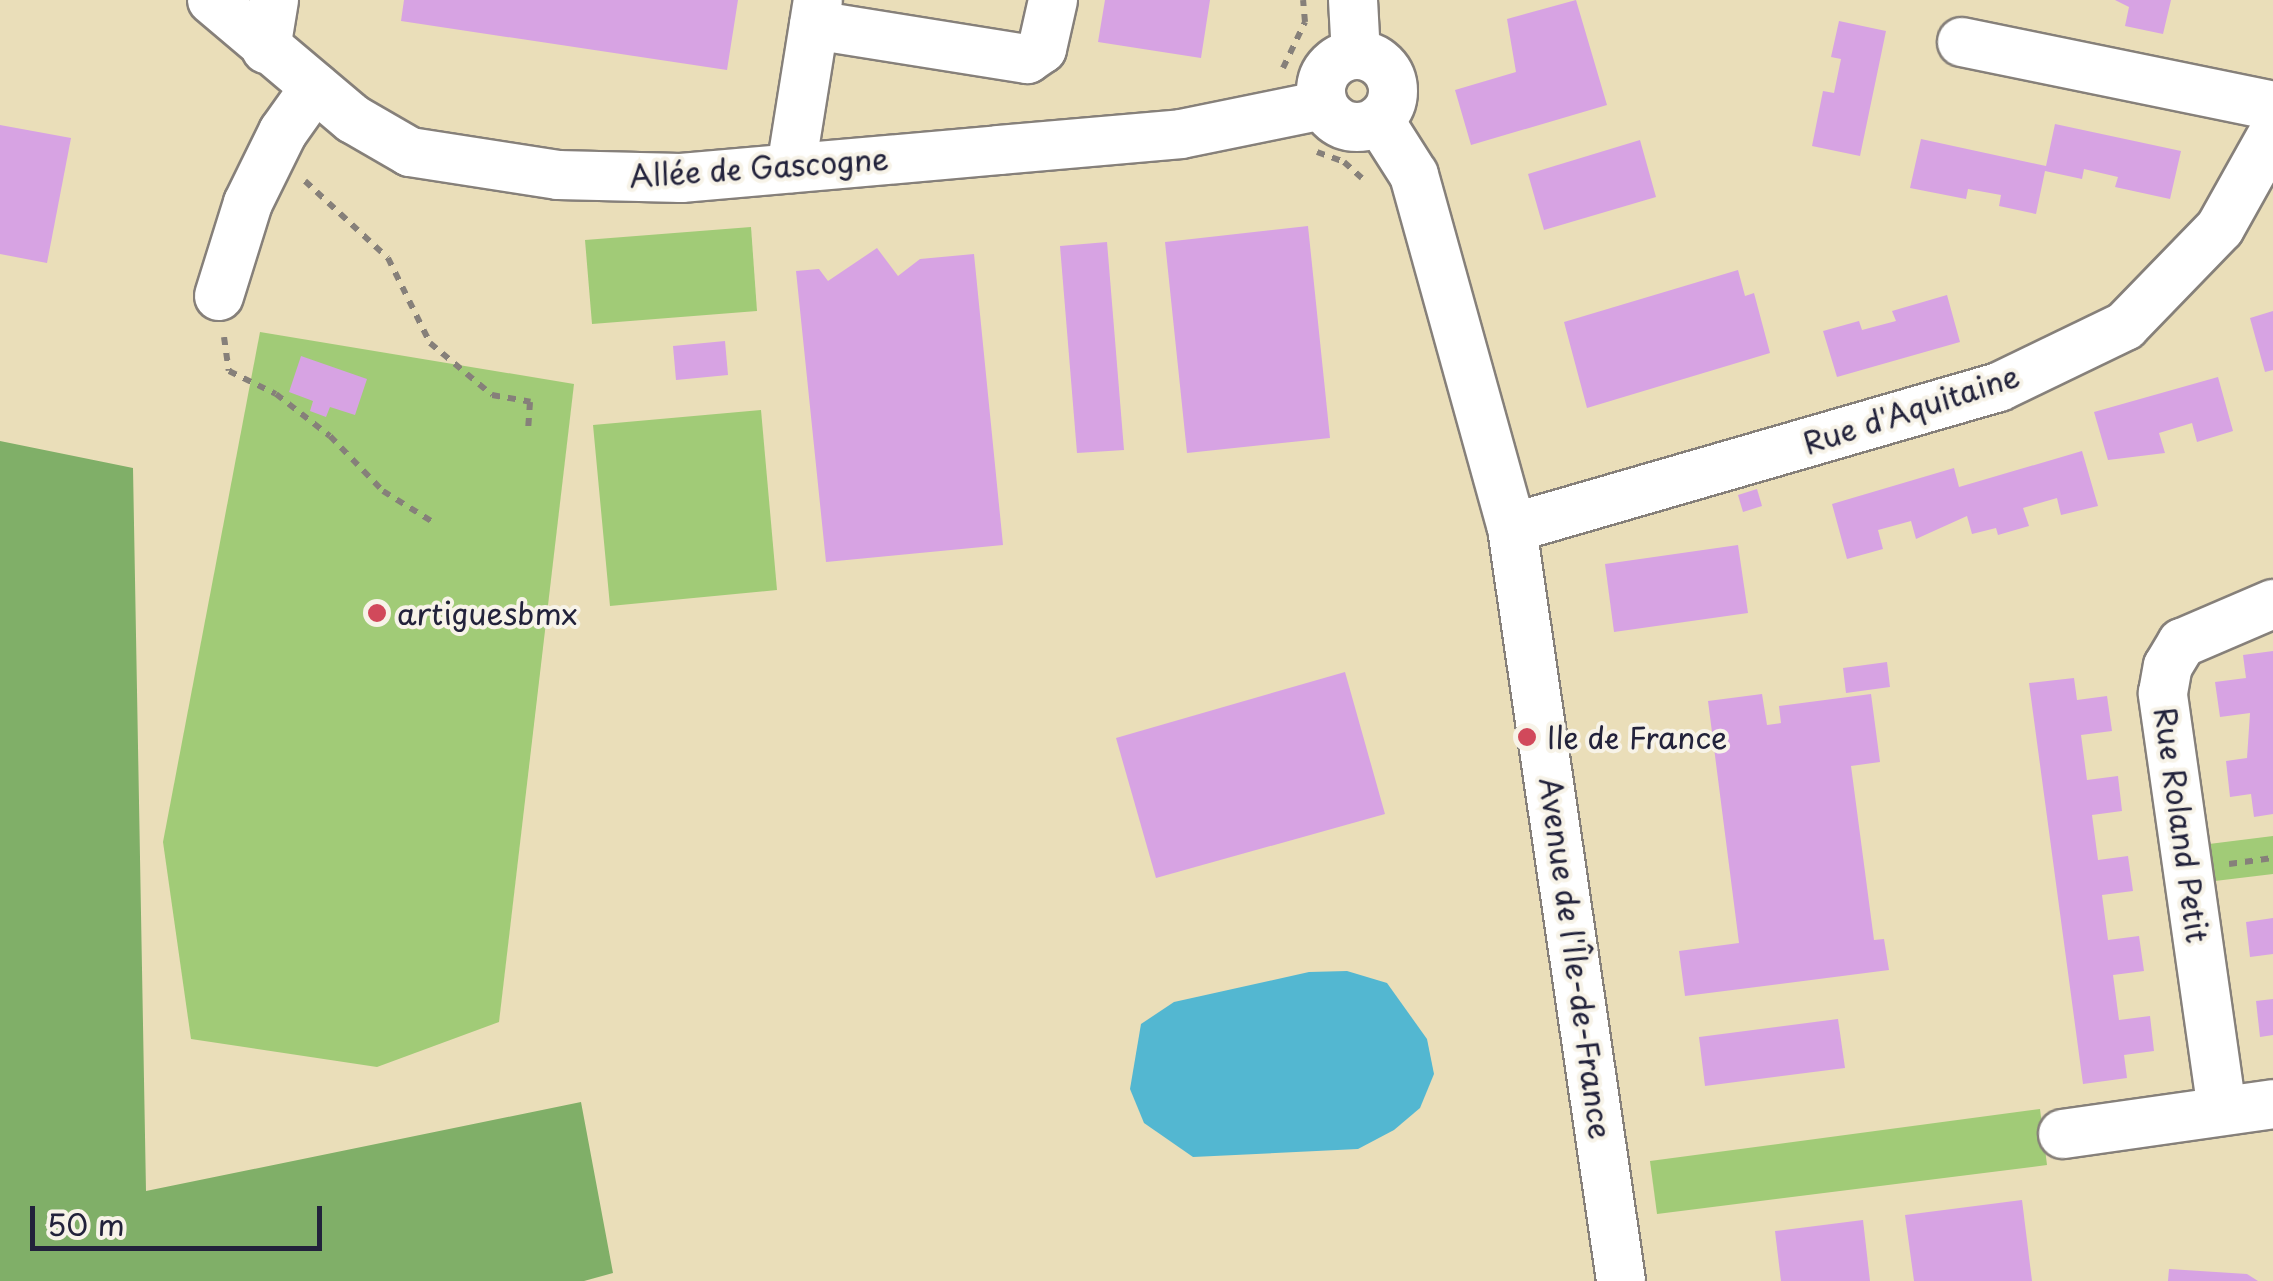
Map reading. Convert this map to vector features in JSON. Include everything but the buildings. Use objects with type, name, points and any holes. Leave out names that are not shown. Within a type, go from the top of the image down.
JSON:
[{"type":"street","name":"Allée de Gascogne","points":[[212,0],[353,119],[410,152],[558,175],[681,178],[1181,134],[1306,110]]},
{"type":"street","points":[[266,49],[274,0]]},
{"type":"street","points":[[791,168],[816,13],[1027,58],[1042,50],[1053,0]]},
{"type":"street","points":[[1353,0],[1356,55]]},
{"type":"street","points":[[1962,42],[2273,106]]},
{"type":"street","points":[[1356,55],[1378,61],[1392,80],[1392,102],[1379,120],[1347,126],[1306,110],[1326,71],[1356,55]]},
{"type":"street","points":[[219,296],[269,162],[315,87]]},
{"type":"street","name":"Avenue de l'Île-de-France","points":[[1379,120],[1414,174],[1512,528],[1622,1281]]},
{"type":"street","name":"Rue d'Aquitaine","points":[[1512,528],[1999,387],[2126,326],[2220,228],[2273,133]]},
{"type":"street","name":"Rue Roland Petit","points":[[2222,1110],[2164,693],[2168,666],[2182,643],[2273,604]]},
{"type":"street","points":[[2063,1134],[2273,1104]]},
{"type":"path","points":[[1303,0],[1306,22],[1282,71],[1306,110],[1301,146],[1344,162],[1369,184]]},
{"type":"path","points":[[269,162],[312,184],[388,258],[430,343],[492,396],[530,402],[528,429]]},
{"type":"path","points":[[219,296],[228,371],[276,394],[330,436],[383,490],[436,524]]},
{"type":"green space","points":[[751,227],[757,311],[592,324],[585,240]]},
{"type":"green space","name":"artiguesbmx","points":[[260,332],[574,384],[499,1022],[377,1067],[191,1039],[163,842]]},
{"type":"green space","points":[[761,410],[777,590],[610,606],[593,425]]},
{"type":"green space","points":[[0,441],[133,468],[146,1191],[581,1102],[613,1273],[584,1281],[0,1281]]},
{"type":"green space","points":[[2273,836],[2273,874],[2190,884],[2185,847]]},
{"type":"green space","points":[[2040,1109],[2047,1165],[1657,1214],[1650,1161]]},
{"type":"water","points":[[1347,971],[1387,983],[1427,1039],[1434,1074],[1420,1108],[1394,1130],[1358,1149],[1193,1157],[1144,1123],[1130,1089],[1141,1024],[1174,1002],[1309,972]]},
{"type":"place","name":"artiguesbmx","points":[[377,613]]},
{"type":"place","name":"Ile de France","points":[[1527,737]]}]
